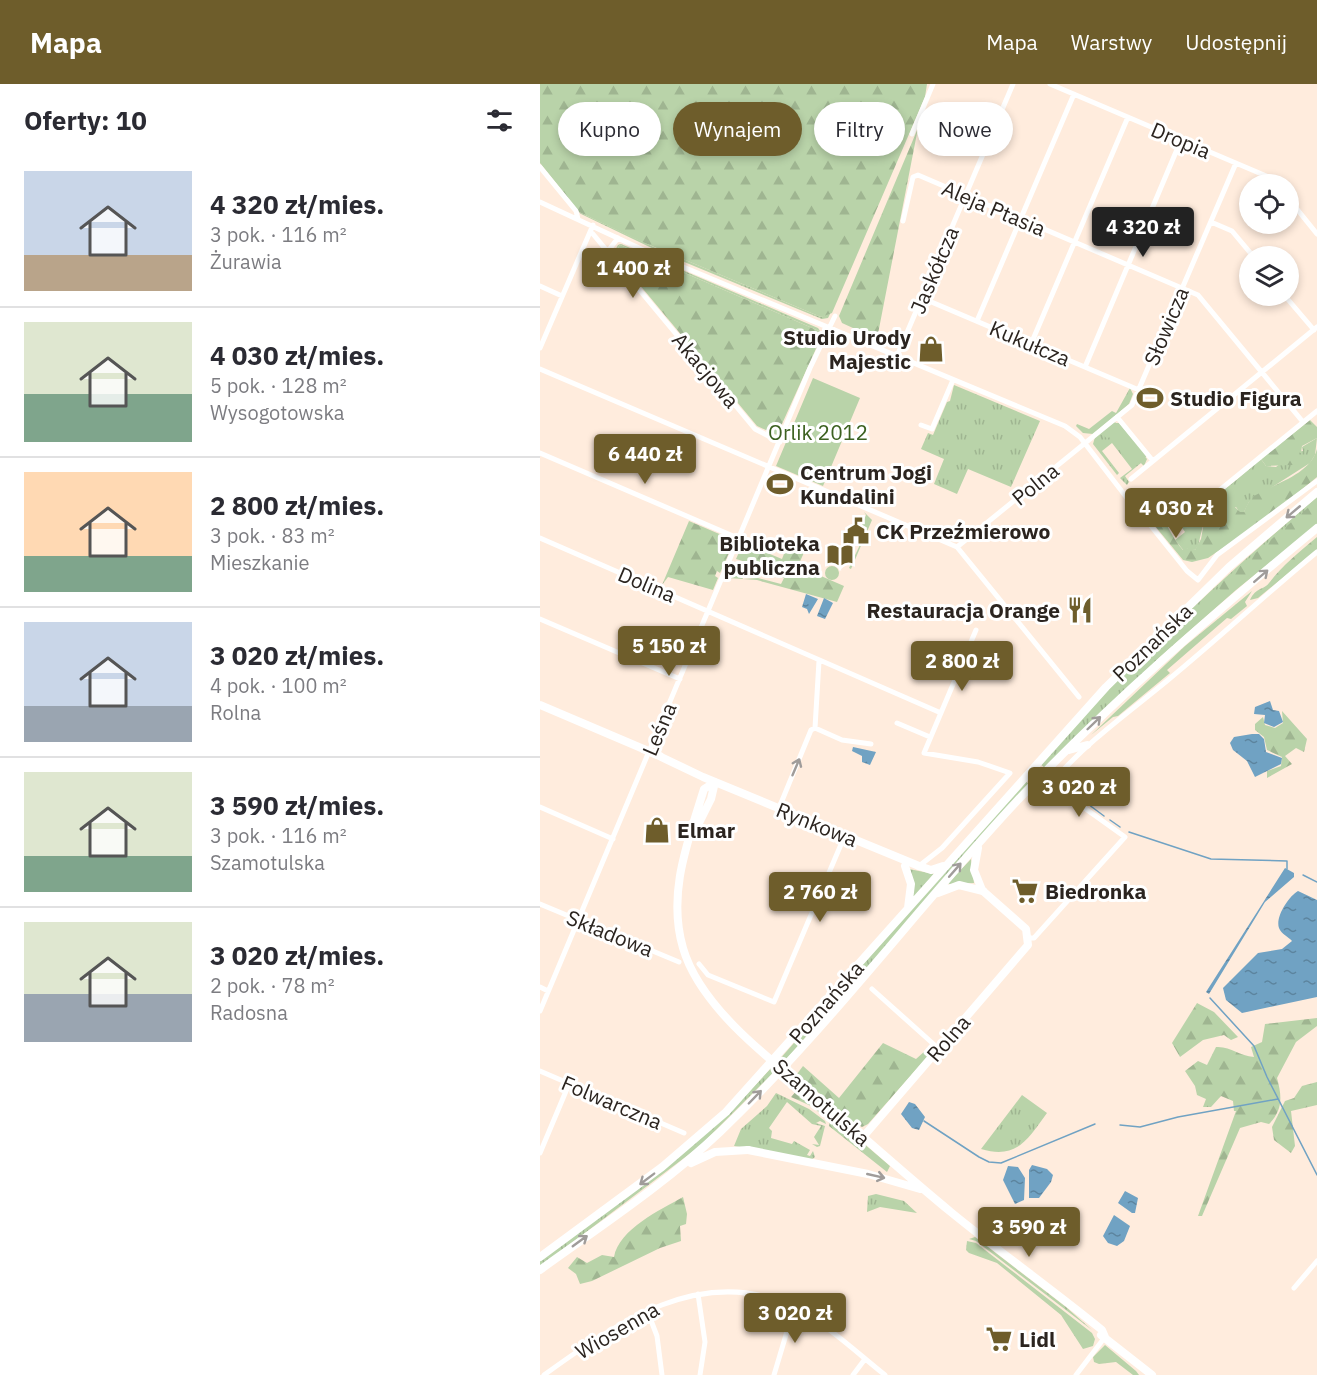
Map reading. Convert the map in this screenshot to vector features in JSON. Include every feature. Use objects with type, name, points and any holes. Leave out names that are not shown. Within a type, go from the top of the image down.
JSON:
[{"type":"main road","name":"Poznańska","points":[[540,1257],[662,1167],[726,1112],[1067,728],[1139,653],[1236,561],[1317,492]]},
{"type":"main road","name":"Poznańska","points":[[540,1270],[665,1179],[713,1138],[760,1091],[984,838],[1061,756],[1174,650],[1317,528]]},
{"type":"main road","points":[[1061,756],[1072,749],[1087,745]]},
{"type":"main road","points":[[983,891],[976,879],[974,863],[984,838]]},
{"type":"main road","points":[[902,863],[911,884],[908,909]]},
{"type":"main road","points":[[919,866],[932,870],[947,864]]},
{"type":"main road","points":[[927,903],[941,891],[954,886],[972,886],[983,891]]},
{"type":"main road","points":[[665,1179],[710,1153],[733,1149],[748,1150]]},
{"type":"street","points":[[912,134],[933,84]]},
{"type":"street","name":"Jaskółcza","points":[[897,356],[1013,84]]},
{"type":"street","name":"Dropia","points":[[1050,84],[1262,174]]},
{"type":"street","points":[[977,321],[1074,94]]},
{"type":"street","points":[[1031,344],[1128,117]]},
{"type":"street","points":[[1085,367],[1181,140]]},
{"type":"street","name":"Słowicza","points":[[1084,443],[1132,405],[1236,163]]},
{"type":"street","points":[[540,167],[576,211],[578,219]]},
{"type":"street","name":"Aleja Ptasia","points":[[903,222],[915,175],[1182,288],[1204,300],[1303,422]]},
{"type":"street","points":[[540,202],[618,238],[1060,423],[1084,443],[1127,498],[1142,508],[1147,521],[1187,572],[1198,580],[1217,555],[1317,481]]},
{"type":"street","points":[[1299,212],[1317,234]]},
{"type":"street","points":[[1211,222],[1232,231],[1245,246]]},
{"type":"street","points":[[540,348],[592,225]]},
{"type":"street","name":"Akacjowa","points":[[593,234],[755,429],[780,442]]},
{"type":"street","points":[[608,251],[618,238]]},
{"type":"street","points":[[540,286],[562,296]]},
{"type":"street","name":"Kukułcza","points":[[922,298],[1138,390]]},
{"type":"street","points":[[1131,479],[1315,329],[1294,306]]},
{"type":"street","name":"Leśna","points":[[540,1011],[613,839],[653,753],[680,679],[835,316]]},
{"type":"street","points":[[540,369],[957,547],[1079,697]]},
{"type":"street","points":[[921,425],[932,429],[953,380]]},
{"type":"street","points":[[1142,508],[1152,505],[1185,507],[1210,498],[1317,411]]},
{"type":"street","points":[[1117,417],[1153,461]]},
{"type":"street","name":"Polna","points":[[957,547],[1084,443]]},
{"type":"street","points":[[540,453],[740,539]]},
{"type":"street","name":"Dolina","points":[[540,538],[940,713]]},
{"type":"street","name":"Poznańska","points":[[1053,784],[1087,745],[1170,679],[1249,608],[1317,552]]},
{"type":"street","points":[[540,619],[680,679]]},
{"type":"street","points":[[919,866],[942,848],[1010,773],[978,762],[924,753],[976,630]]},
{"type":"street","points":[[779,808],[812,730],[815,728],[819,661]]},
{"type":"street","name":"Rynkowa","points":[[540,705],[701,771],[715,782]]},
{"type":"street","points":[[897,723],[930,737]]},
{"type":"street","points":[[815,728],[842,740],[871,744]]},
{"type":"street","name":"Rynkowa","points":[[653,753],[686,770],[845,835],[902,863],[919,866]]},
{"type":"street","points":[[686,770],[697,778],[704,789],[715,782]]},
{"type":"street","name":"Szamotulska","points":[[689,841],[711,799],[715,782]]},
{"type":"street","name":"Rolna","points":[[863,1137],[1027,948],[1029,938],[1034,938],[1042,930],[1125,837],[1053,784]]},
{"type":"street","name":"Szamotulska","points":[[704,789],[676,892],[678,925],[685,954],[694,975],[710,1000],[759,1047],[863,1137],[934,1197],[1102,1330],[1105,1337],[1148,1373]]},
{"type":"street","points":[[711,799],[720,791],[733,789]]},
{"type":"street","points":[[540,807],[613,839]]},
{"type":"street","points":[[699,964],[708,975],[774,1002],[845,835]]},
{"type":"street","points":[[983,891],[1026,929],[1029,938]]},
{"type":"street","name":"Składowa","points":[[540,904],[679,962]]},
{"type":"street","points":[[540,987],[548,991]]},
{"type":"street","points":[[872,990],[939,1049]]},
{"type":"street","name":"Folwarczna","points":[[540,1071],[684,1133]]},
{"type":"street","points":[[540,1153],[570,1084]]},
{"type":"street","points":[[748,1150],[897,1181],[934,1197]]},
{"type":"street","points":[[1294,1288],[1317,1261]]},
{"type":"street","name":"Wiosenna","points":[[544,1375],[595,1340],[647,1310],[698,1294],[742,1292],[794,1308],[885,1375]]},
{"type":"street","points":[[698,1294],[705,1342],[700,1375]]},
{"type":"street","points":[[774,1375],[794,1308]]},
{"type":"street","points":[[647,1310],[657,1336],[662,1375]]},
{"type":"street","points":[[1076,1375],[1105,1337]]},
{"type":"street","points":[[854,1375],[865,1359]]},
{"type":"green space","points":[[540,84],[927,84],[923,102],[917,102],[917,116],[905,143],[905,102],[814,102],[814,156],[900,156],[832,313],[821,317],[640,241],[579,212],[540,163]]},
{"type":"green space","points":[[917,130],[877,339],[842,323],[839,316]]},
{"type":"green space","points":[[579,212],[658,249],[660,252],[581,214]]},
{"type":"green space","points":[[621,244],[818,328],[821,336],[815,351],[819,331],[620,245],[613,254],[618,245]]},
{"type":"green space","points":[[620,245],[819,331],[815,351],[777,435],[757,426],[614,254]]},
{"type":"green space","points":[[664,251],[821,317],[831,312],[828,318],[822,319],[665,254]]},
{"type":"green space","name":"Orlik 2012","points":[[813,378],[860,398],[823,486],[776,466]]},
{"type":"green space","points":[[954,385],[1040,421],[1011,487],[968,469],[957,494],[934,484],[944,459],[921,449],[928,433],[933,435],[947,402],[950,401]]},
{"type":"green space","points":[[1130,388],[1133,394],[1129,404],[1093,434],[1083,433],[1076,426],[1077,424],[1089,429],[1112,411],[1116,413]]},
{"type":"green space","points":[[1310,420],[1317,427],[1317,438],[1302,446],[1301,453],[1295,452],[1297,461],[1293,465],[1266,466],[1261,459]]},
{"type":"green space","points":[[1115,422],[1147,459],[1144,466],[1141,463],[1125,476],[1129,482],[1127,485],[1120,478],[1132,469],[1112,443],[1102,451],[1119,473],[1117,475],[1093,444],[1095,437]]},
{"type":"green space","points":[[1113,423],[1119,423],[1147,456],[1133,467],[1109,437],[1107,439],[1101,432]]},
{"type":"green space","points":[[1317,438],[1315,455],[1310,463],[1249,502],[1244,512],[1240,513],[1236,507],[1224,508],[1209,503],[1200,515],[1205,517],[1195,550],[1188,548],[1184,551],[1175,540],[1185,532],[1176,519],[1174,511],[1187,509],[1210,499],[1261,459],[1266,466],[1276,467],[1295,452],[1303,451],[1302,447]]},
{"type":"green space","points":[[1317,449],[1317,477],[1266,519],[1208,558],[1192,562],[1183,560],[1150,520],[1151,511],[1158,511],[1183,550],[1190,547],[1195,550],[1201,539],[1205,517],[1199,512],[1209,503],[1224,508],[1232,504],[1240,512],[1244,512],[1254,496],[1300,472],[1313,458]]},
{"type":"green space","points":[[1317,497],[1317,525],[1236,590],[1160,657],[1045,768],[1039,763],[1105,693],[1174,626],[1244,560]]},
{"type":"green space","points":[[1317,500],[1317,519],[1224,594],[1217,586]]},
{"type":"green space","points":[[864,512],[872,520],[851,569],[849,568],[866,532],[862,525],[866,515]]},
{"type":"green space","points":[[689,521],[731,539],[733,544],[720,573],[717,571],[715,576],[718,578],[713,590],[668,577],[662,585]]},
{"type":"green space","points":[[1317,537],[1317,550],[1258,598],[1250,600],[1255,593],[1267,585],[1285,565]]},
{"type":"green space","points":[[789,541],[806,548],[798,566],[844,586],[837,602],[757,580],[728,578],[735,563],[743,579],[758,578],[781,584],[784,578],[777,575],[778,571],[756,565],[746,570],[749,563],[736,559],[743,543],[782,559]]},
{"type":"green space","points":[[832,566],[837,568],[839,573],[837,578],[832,580],[827,578],[825,573],[827,568]]},
{"type":"green space","points":[[1252,591],[1245,602],[1247,606],[1231,619],[1227,618],[1167,670],[1170,673],[1091,735],[1185,646]]},
{"type":"green space","points":[[1282,711],[1307,739],[1304,752],[1296,748],[1285,756],[1292,764],[1267,778],[1267,771],[1281,766],[1282,757],[1267,750],[1264,737],[1255,730],[1255,724],[1263,717],[1265,725],[1275,728],[1283,723]]},
{"type":"green space","points":[[1024,780],[1029,784],[783,1063],[779,1060]]},
{"type":"green space","points":[[971,859],[974,883],[949,884],[948,883]]},
{"type":"green space","points":[[909,869],[934,874],[914,897],[913,896]]},
{"type":"green space","points":[[1197,1003],[1214,1012],[1238,1037],[1231,1040],[1224,1035],[1203,1040],[1180,1057],[1172,1043]]},
{"type":"green space","points":[[1317,1018],[1317,1026],[1296,1042],[1277,1078],[1280,1102],[1274,1119],[1269,1124],[1261,1122],[1240,1128],[1202,1216],[1198,1216],[1236,1111],[1234,1111],[1233,1101],[1221,1096],[1211,1107],[1203,1107],[1206,1099],[1197,1095],[1195,1086],[1185,1071],[1198,1061],[1207,1065],[1216,1047],[1254,1057],[1251,1047],[1262,1042],[1265,1024]]},
{"type":"green space","points":[[883,1043],[916,1059],[925,1051],[929,1055],[868,1124],[862,1127],[850,1120],[797,1074],[803,1066],[839,1098]]},
{"type":"green space","points":[[773,1066],[777,1069],[700,1146],[540,1267],[540,1261],[732,1110]]},
{"type":"green space","points":[[1317,1082],[1317,1105],[1291,1111],[1295,1146],[1291,1153],[1274,1140],[1272,1127],[1285,1101],[1294,1098],[1302,1086]]},
{"type":"green space","points":[[799,1088],[890,1166],[887,1172],[829,1126],[830,1121],[811,1106],[791,1097]]},
{"type":"green space","points":[[776,1093],[809,1109],[825,1121],[826,1124],[820,1121],[816,1123],[825,1126],[820,1146],[817,1147],[812,1144],[819,1145],[814,1137],[821,1126],[812,1124],[787,1102],[769,1128],[772,1131],[771,1138],[792,1144],[794,1141],[810,1150],[807,1155],[810,1156],[813,1151],[815,1157],[811,1160],[734,1146],[741,1129],[767,1106]]},
{"type":"green space","points":[[1022,1095],[1047,1113],[1034,1131],[1013,1149],[993,1152],[981,1149]]},
{"type":"green space","points":[[876,1194],[904,1201],[917,1213],[880,1207],[867,1212],[868,1196]]},
{"type":"green space","points":[[683,1197],[687,1214],[686,1224],[680,1226],[681,1241],[660,1248],[592,1281],[580,1284],[576,1274],[568,1268],[577,1257],[587,1263],[602,1255],[614,1257],[617,1247],[632,1229],[652,1214]]},
{"type":"green space","points":[[975,1237],[1066,1307],[1092,1330],[976,1241],[969,1239]]},
{"type":"green space","points":[[967,1241],[976,1243],[1092,1333],[1095,1339],[1093,1346],[1083,1349],[1061,1315],[997,1263],[969,1253],[966,1250]]},
{"type":"green space","points":[[1105,1345],[1139,1375],[1133,1375],[1116,1362],[1099,1364],[1094,1362],[1093,1357]]},
{"type":"water","points":[[806,594],[818,599],[809,614],[807,609],[802,607]]},
{"type":"water","points":[[824,598],[833,603],[825,619],[817,616]]},
{"type":"water","points":[[1270,701],[1273,710],[1279,711],[1283,722],[1274,727],[1264,723],[1265,715],[1254,714],[1255,707]]},
{"type":"water","points":[[1259,734],[1264,739],[1266,752],[1282,758],[1281,764],[1255,777],[1247,761],[1233,750],[1230,743],[1234,737]]},
{"type":"water","points":[[853,747],[876,752],[870,765],[862,762],[862,756],[852,751]]},
{"type":"water","points":[[1285,868],[1294,873],[1294,877],[1265,902],[1209,994],[1206,992]]},
{"type":"water","points":[[1298,891],[1317,900],[1317,997],[1242,1013],[1226,1000],[1223,988],[1258,953],[1282,949],[1292,941],[1281,932],[1278,923],[1284,907]]},
{"type":"water","points":[[909,1102],[915,1104],[925,1117],[919,1130],[912,1128],[901,1114]]},
{"type":"water","points":[[1032,1165],[1047,1169],[1053,1175],[1051,1182],[1039,1198],[1029,1198],[1029,1170]]},
{"type":"water","points":[[1008,1166],[1018,1167],[1025,1178],[1024,1200],[1015,1204],[1003,1180]]},
{"type":"water","points":[[1125,1191],[1138,1198],[1135,1213],[1118,1203]]},
{"type":"water","points":[[1114,1215],[1130,1226],[1124,1241],[1117,1246],[1108,1243],[1103,1236]]},
{"type":"waterway","points":[[1061,784],[1104,816]]},
{"type":"waterway","points":[[1110,820],[1120,827]]},
{"type":"waterway","points":[[1129,832],[1211,859],[1287,861],[1287,869]]},
{"type":"waterway","points":[[1303,875],[1317,882]]},
{"type":"waterway","points":[[1210,998],[1254,1046],[1267,1077],[1317,1175]]},
{"type":"waterway","points":[[1120,1125],[1140,1127],[1178,1117],[1278,1099]]},
{"type":"waterway","points":[[924,1121],[979,1157],[989,1162],[1001,1163],[1095,1124]]},
{"type":"place","name":"Studio Urody Majestic","points":[[931,349]]},
{"type":"place","name":"Studio Figura","points":[[1150,398]]},
{"type":"place","name":"Centrum Jogi Kundalini","points":[[780,484]]},
{"type":"place","name":"CK Przeźmierowo","points":[[856,531]]},
{"type":"place","name":"Biblioteka publiczna","points":[[840,555]]},
{"type":"place","name":"Restauracja Orange","points":[[1080,610]]},
{"type":"place","name":"Elmar","points":[[657,830]]},
{"type":"place","name":"Biedronka","points":[[1025,891]]},
{"type":"place","name":"Lidl","points":[[999,1339]]}]
